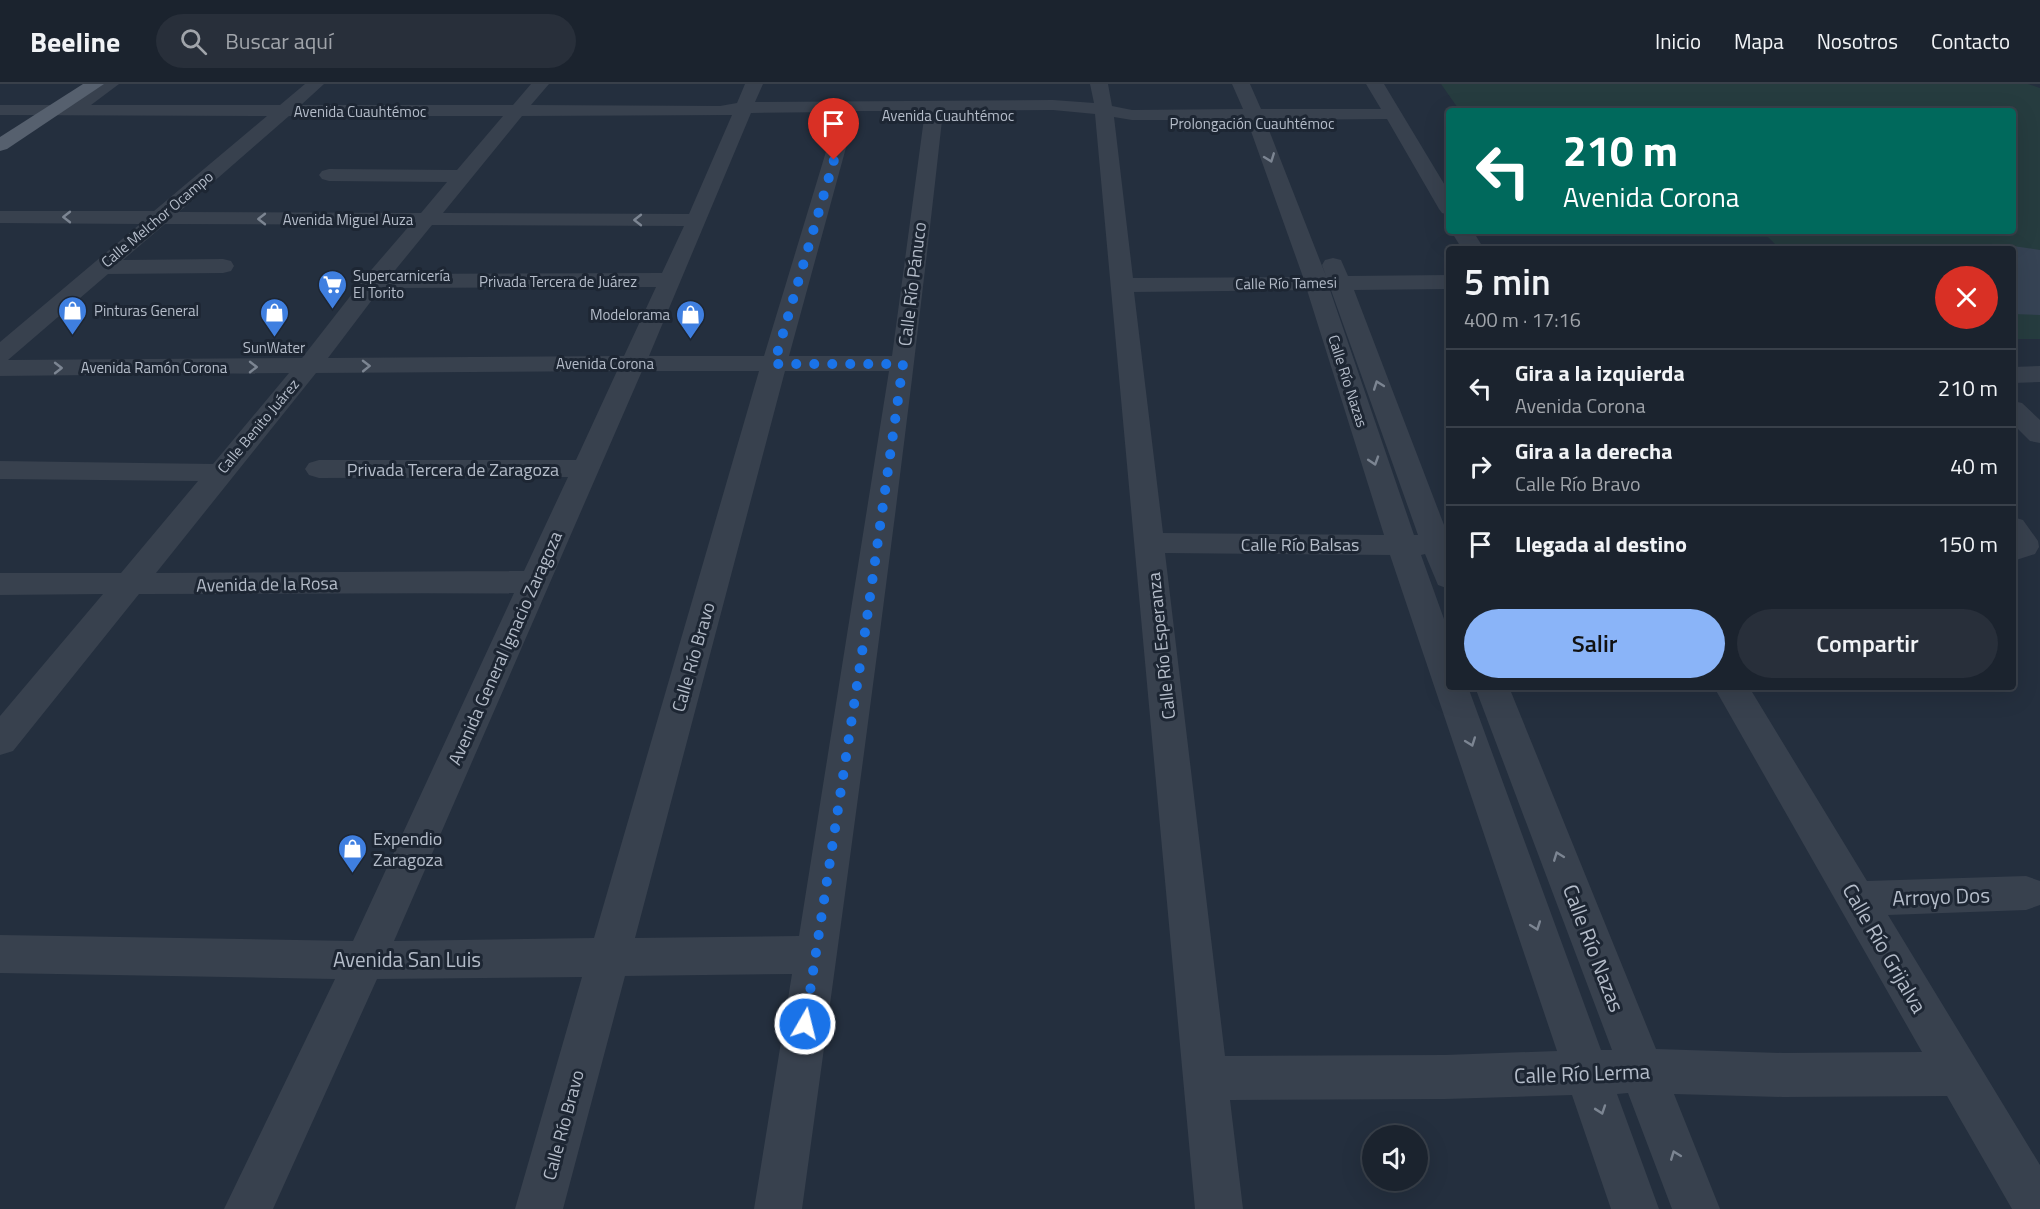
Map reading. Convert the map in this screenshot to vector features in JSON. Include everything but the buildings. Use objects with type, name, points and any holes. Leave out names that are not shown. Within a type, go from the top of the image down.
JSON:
[{"type":"main road","points":[[0,145],[95,84]]},
{"type":"street","points":[[55,110],[78,84]]},
{"type":"street","points":[[55,110],[110,84]]},
{"type":"street","name":"Calle Melchor Ocampo","points":[[0,355],[315,84]]},
{"type":"street","name":"Calle Benito Juárez","points":[[0,741],[219,472],[308,367],[374,281],[540,84]]},
{"type":"street","name":"Calle Río Esperanza","points":[[1080,84],[1094,114],[1123,285],[1219,1209]]},
{"type":"street","name":"Calle Río Esperanza","points":[[1094,114],[1099,84]]},
{"type":"street","name":"Calle Río Nazas","points":[[1241,84],[1265,119]]},
{"type":"street","name":"Calle Río Nazas","points":[[1259,84],[1265,119],[1328,283],[1443,545],[1446,562]]},
{"type":"street","points":[[1375,84],[1446,204]]},
{"type":"street","name":"Avenida Cuauhtémoc","points":[[0,110],[517,112],[740,104],[848,110],[1094,114]]},
{"type":"street","name":"Avenida General Ignacio Zaragoza","points":[[248,1209],[365,960],[633,363],[697,219],[740,104]]},
{"type":"street","name":"Calle Río Bravo","points":[[539,1209],[774,364],[848,110]]},
{"type":"street","name":"Calle Río Pánuco","points":[[778,1209],[863,646],[903,364],[934,111]]},
{"type":"street","name":"Prolongación Cuauhtémoc","points":[[1094,114],[1132,122],[1396,119]]},
{"type":"street","points":[[329,175],[462,176]]},
{"type":"street","name":"Avenida Miguel Auza","points":[[0,217],[697,219]]},
{"type":"street","points":[[101,267],[223,266]]},
{"type":"street","name":"Privada Tercera de Juárez","points":[[374,281],[669,280]]},
{"type":"street","name":"Calle Río Tamesi","points":[[1123,285],[1446,282]]},
{"type":"street","name":"Calle Río Nazas","points":[[1328,283],[1401,545],[1446,672]]},
{"type":"street","name":"Avenida Corona","points":[[308,367],[633,363],[903,364]]},
{"type":"street","name":"Avenida Ramón Corona","points":[[0,368],[308,367]]},
{"type":"street","points":[[2016,375],[2040,374]]},
{"type":"street","points":[[2016,412],[2040,435]]},
{"type":"street","name":"Privada Tercera de Zaragoza","points":[[319,469],[586,468]]},
{"type":"street","points":[[0,470],[219,472]]},
{"type":"street","name":"Calle Río Balsas","points":[[1150,543],[1443,545]]},
{"type":"street","name":"Avenida de la Rosa","points":[[0,585],[534,582]]},
{"type":"street","points":[[1453,690],[1635,1209]]},
{"type":"street","name":"Calle Río Nazas","points":[[1493,690],[1696,1209]]},
{"type":"street","name":"Calle Río Grijalva","points":[[1733,690],[2039,1209]]},
{"type":"street","name":"Arroyo Dos","points":[[1856,899],[2026,893]]},
{"type":"street","name":"Avenida San Luis","points":[[0,954],[365,960],[815,955]]},
{"type":"street","name":"Calle Río Lerma","points":[[1205,1078],[1589,1074],[1642,1071],[1784,1075],[1959,1074]]},
{"type":"green space","points":[[1441,84],[2028,84],[2040,88],[2040,339],[2016,339],[2016,246],[1777,246],[1768,237],[1612,236],[1610,234],[2016,234],[2016,108],[1458,108]]},
{"type":"place","name":"Supercarnicería El Torito","points":[[332,310]]},
{"type":"place","name":"Pinturas General","points":[[73,336]]},
{"type":"place","name":"SunWater","points":[[274,338]]},
{"type":"place","name":"Modelorama","points":[[691,340]]},
{"type":"place","name":"Expendio Zaragoza","points":[[352,874]]},
{"type":"route","points":[[805,1024],[863,646],[903,364],[774,364],[834,160]]}]
